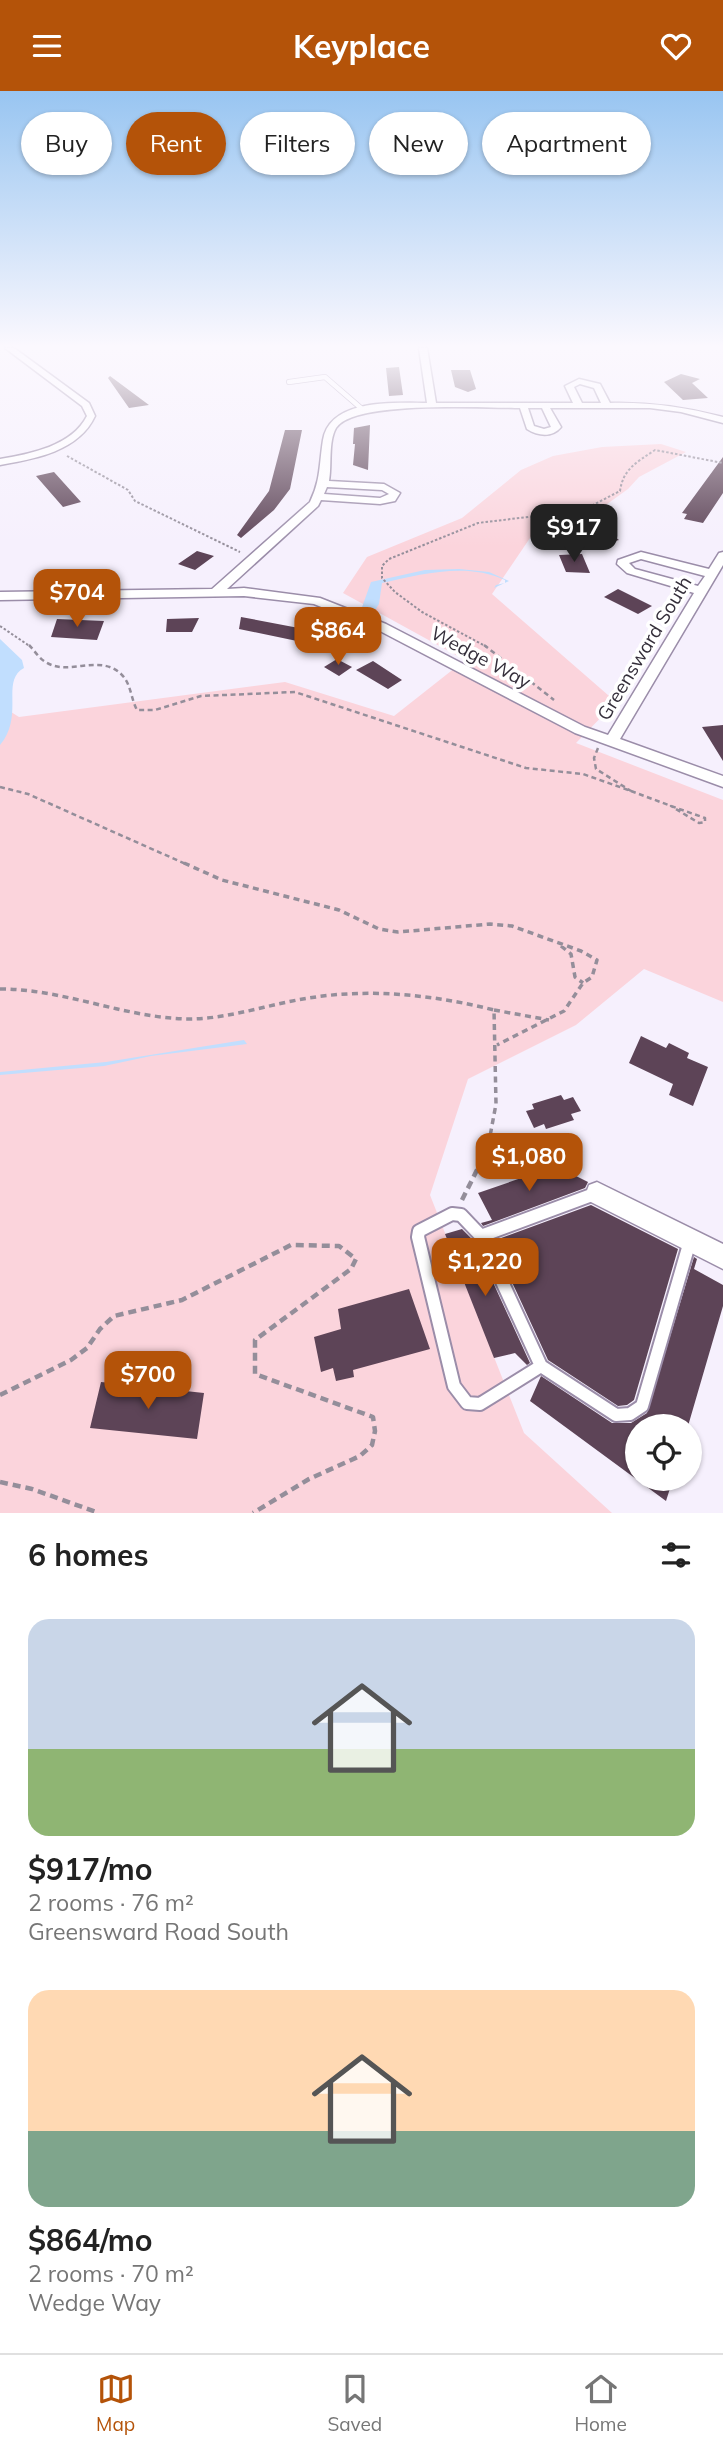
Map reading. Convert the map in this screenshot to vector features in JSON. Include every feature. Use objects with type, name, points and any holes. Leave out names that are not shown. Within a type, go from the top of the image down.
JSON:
[{"type":"street","points":[[0,462],[53,448],[83,430],[90,420],[89,414]]},
{"type":"street","points":[[215,593],[286,531],[318,497],[330,429],[339,418],[348,414]]},
{"type":"street","points":[[526,414],[530,427],[540,432],[551,431],[556,427],[549,414]]},
{"type":"street","points":[[318,497],[380,501],[391,499],[395,493],[384,487],[322,484]]},
{"type":"street","points":[[702,591],[631,571],[623,565],[624,560],[641,555],[712,574]]},
{"type":"street","name":"Greensward South","points":[[605,743],[722,557]]},
{"type":"street","name":"Wedge Way","points":[[0,596],[215,593],[292,596],[345,610],[382,627],[605,743],[723,782]]},
{"type":"street","points":[[597,1193],[723,1257]]},
{"type":"lane","points":[[481,1236],[597,1193]]},
{"type":"lane","points":[[541,1366],[480,1404],[471,1405],[458,1395],[418,1237],[423,1227],[452,1215],[461,1215],[481,1236],[541,1366],[616,1415],[627,1416],[642,1406],[691,1240]]},
{"type":"path","points":[[53,448],[128,490],[135,501],[252,558]]},
{"type":"path","points":[[552,717],[556,712],[556,702],[496,652],[410,605],[382,578],[382,566],[389,559],[478,523],[550,515],[591,506],[620,491],[622,477],[632,465],[655,450],[723,463]]},
{"type":"path","points":[[0,626],[17,635],[46,663],[67,666],[102,664],[117,670],[126,682],[131,702],[137,711],[155,710],[201,696],[295,692],[526,768],[583,774],[698,814],[705,818],[705,822],[699,823],[675,807]]},
{"type":"path","points":[[605,743],[594,758],[596,769],[624,787]]},
{"type":"path","points":[[0,787],[28,794],[222,880],[339,910],[379,929],[398,932],[490,924],[512,926],[581,951],[597,960],[592,977],[583,983],[564,1011],[497,1045]]},
{"type":"path","points":[[559,944],[571,954],[575,977],[583,983]]},
{"type":"path","points":[[0,989],[22,987],[83,997],[145,1015],[192,1019],[345,994],[432,999],[550,1020]]},
{"type":"path","points":[[452,1215],[473,1182],[492,1137],[496,1107],[494,1077],[497,1045],[494,1010]]},
{"type":"path","points":[[0,1395],[71,1360],[87,1348],[100,1329],[114,1316],[182,1300],[291,1245],[339,1246],[356,1259],[351,1269],[255,1340],[255,1374],[373,1417],[375,1431],[372,1445],[360,1456],[309,1479],[253,1513]]},
{"type":"path","points":[[0,1482],[32,1489],[99,1513]]},
{"type":"shaded area","points":[[661,444],[686,452],[639,477],[628,489],[589,517],[547,527],[530,538],[492,594],[616,702],[576,743],[723,800],[723,1002],[644,969],[576,1025],[468,1079],[430,1195],[524,1433],[612,1513],[0,1513],[0,705],[19,717],[285,682],[394,716],[465,660],[343,593],[367,557],[462,518],[521,470],[553,456],[602,447]]},
{"type":"water","points":[[459,569],[489,572],[509,581],[505,583],[505,580],[490,575],[460,571],[412,576],[382,583],[379,604],[372,615],[361,610],[371,582],[425,570]]},
{"type":"water","points":[[0,639],[22,660],[24,668],[14,681],[11,722],[0,745]]},
{"type":"water","points":[[244,1040],[247,1044],[151,1056],[104,1066],[0,1075],[0,1072],[106,1062]]},
{"type":"building","points":[[370,425],[368,470],[353,465],[353,444],[354,428]]},
{"type":"building","points":[[285,430],[302,430],[290,489],[274,510],[241,538],[237,535],[269,491]]},
{"type":"building","points":[[723,457],[723,493],[703,523],[684,519],[687,514],[682,513]]},
{"type":"building","points":[[54,472],[81,502],[63,507],[36,476]]},
{"type":"building","points":[[603,528],[619,540],[592,547],[576,535]]},
{"type":"building","points":[[197,551],[214,556],[195,570],[178,564]]},
{"type":"building","points":[[582,554],[590,573],[566,572],[559,555]]},
{"type":"building","points":[[618,589],[652,606],[638,614],[604,597]]},
{"type":"building","points":[[241,617],[304,629],[297,641],[239,629]]},
{"type":"building","points":[[199,618],[192,632],[166,632],[167,619]]},
{"type":"building","points":[[57,619],[104,621],[97,640],[51,637]]},
{"type":"building","points":[[337,659],[352,667],[339,676],[324,667]]},
{"type":"building","points":[[373,661],[402,680],[388,689],[356,670]]},
{"type":"building","points":[[723,725],[723,761],[702,727]]},
{"type":"building","points":[[641,1036],[666,1048],[669,1043],[689,1053],[687,1058],[708,1067],[693,1106],[669,1095],[673,1084],[629,1063]]},
{"type":"building","points":[[561,1095],[564,1100],[573,1097],[581,1111],[571,1114],[574,1120],[546,1129],[544,1124],[534,1128],[526,1111],[534,1109],[532,1104]]},
{"type":"building","points":[[556,1166],[588,1182],[585,1188],[483,1226],[481,1223],[492,1220],[478,1193]]},
{"type":"building","points":[[591,1205],[678,1249],[634,1400],[627,1405],[618,1406],[548,1360],[493,1241]]},
{"type":"building","points":[[462,1229],[474,1241],[530,1363],[527,1365],[515,1353],[494,1358],[445,1234]]},
{"type":"building","points":[[694,1257],[697,1259],[694,1269],[723,1285],[723,1306],[692,1414],[647,1413]]},
{"type":"building","points":[[409,1289],[430,1349],[353,1370],[354,1377],[336,1381],[333,1368],[321,1372],[314,1337],[341,1329],[338,1309]]},
{"type":"building","points":[[541,1376],[612,1423],[625,1423],[625,1471],[530,1401]]},
{"type":"building","points":[[101,1382],[204,1393],[197,1439],[90,1428]]},
{"type":"building","points":[[652,1491],[669,1491],[666,1501]]}]
